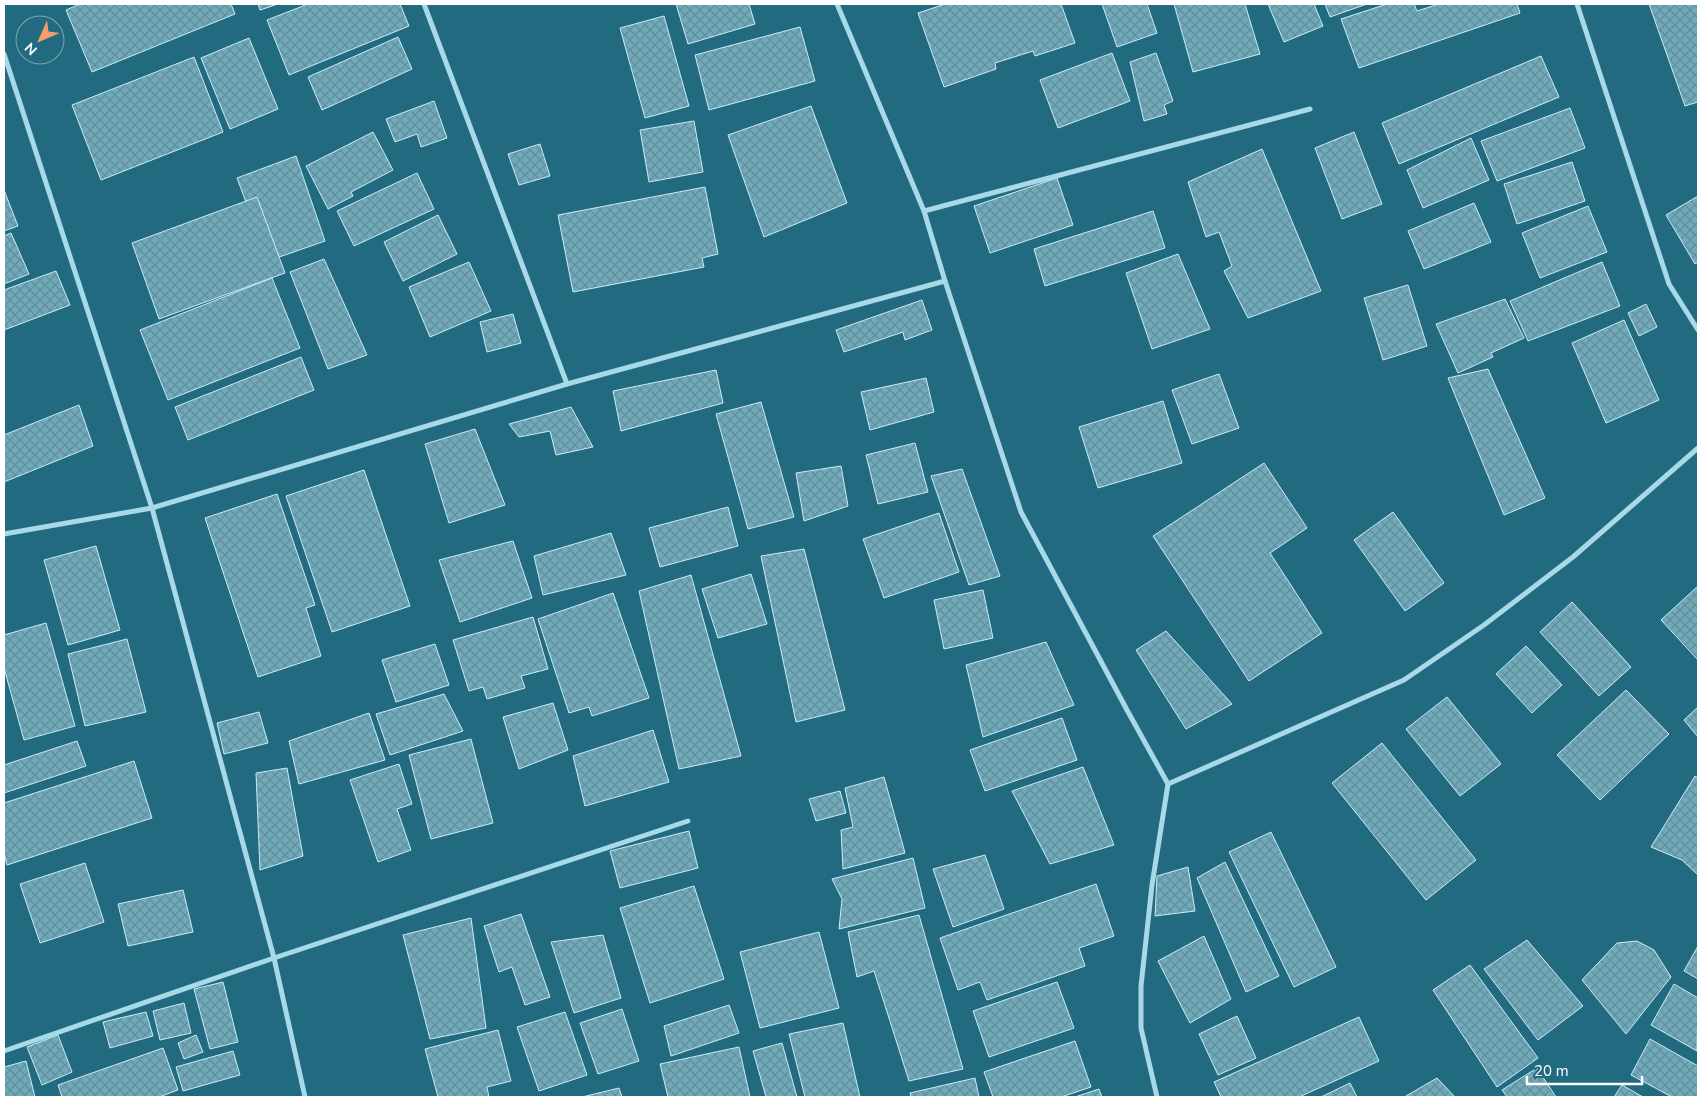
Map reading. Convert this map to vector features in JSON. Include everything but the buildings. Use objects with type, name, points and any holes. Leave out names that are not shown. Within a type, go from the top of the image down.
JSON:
[{"type":"street","points":[[424,4],[567,384]]},
{"type":"street","points":[[837,4],[924,210],[945,281],[1021,512],[1168,784],[1152,885],[1141,986],[1141,1028],[1156,1097]]},
{"type":"street","points":[[1578,4],[1669,284],[1698,330]]},
{"type":"street","points":[[4,54],[152,508],[274,958],[305,1097]]},
{"type":"street","points":[[924,210],[1310,109]]},
{"type":"street","points":[[4,534],[152,508],[567,384],[945,281]]},
{"type":"street","points":[[1168,784],[1404,680],[1484,625],[1573,557],[1698,448]]},
{"type":"street","points":[[4,1051],[274,958],[688,821]]}]
